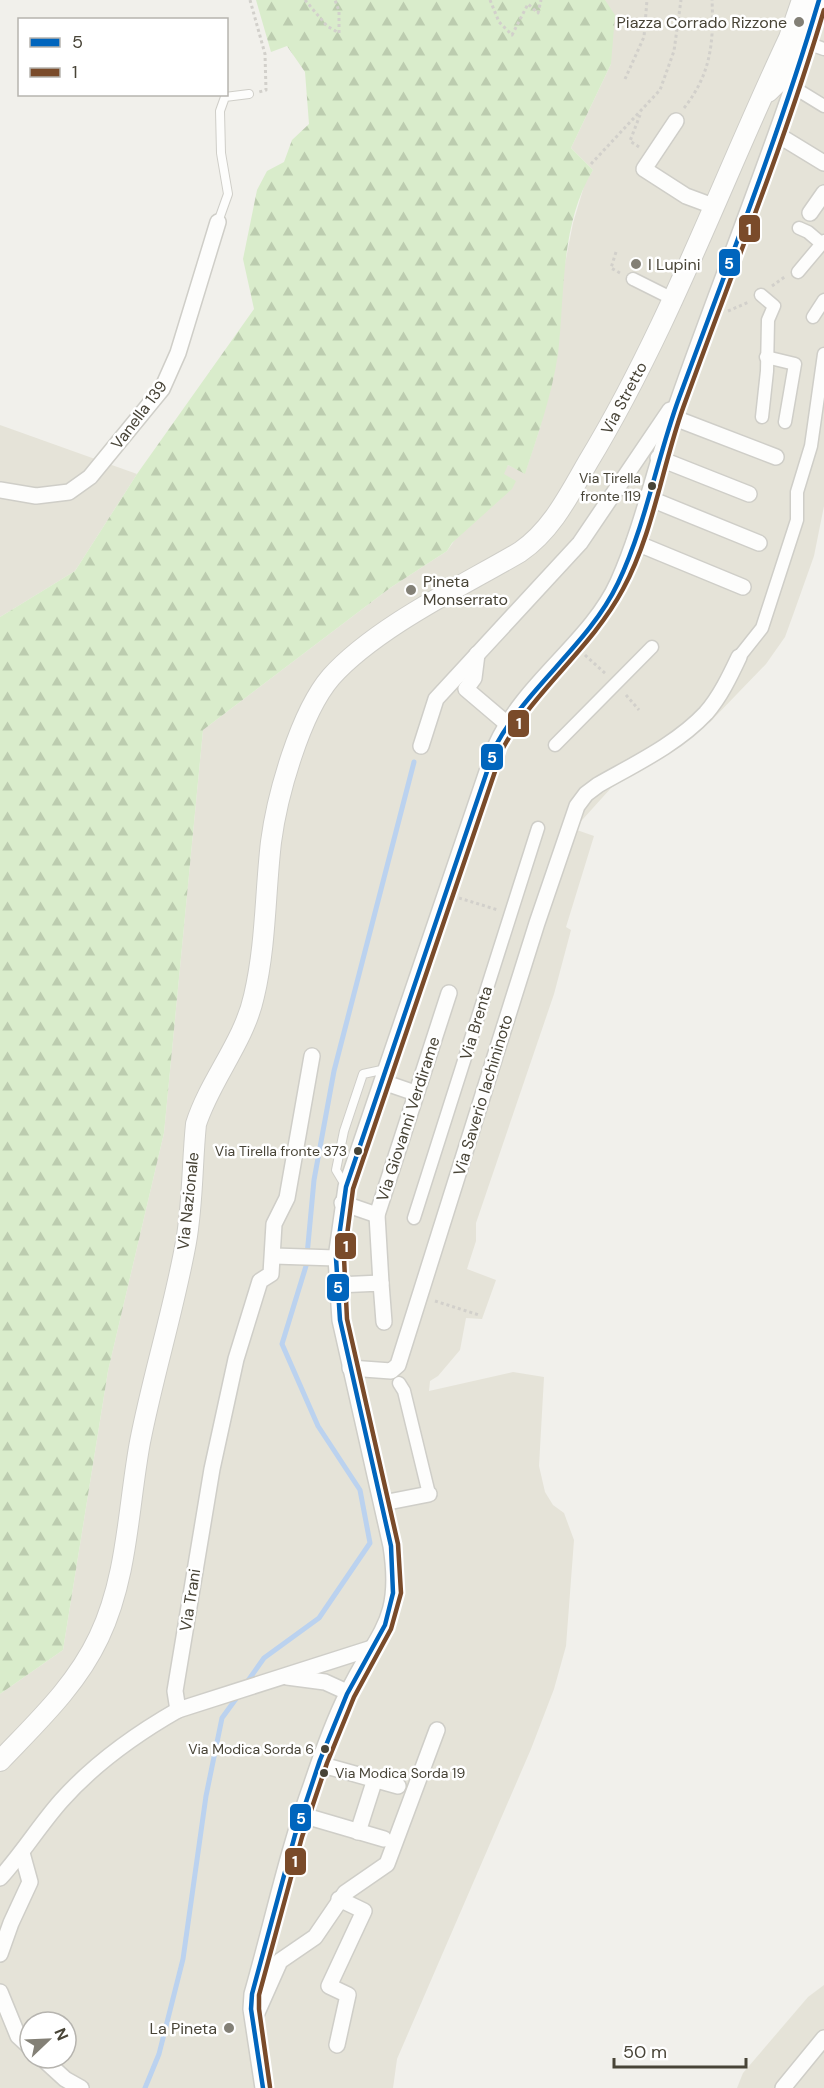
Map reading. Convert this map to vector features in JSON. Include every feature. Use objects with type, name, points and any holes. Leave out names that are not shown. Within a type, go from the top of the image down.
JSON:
[{"type":"street","points":[[802,0],[807,44]]},
{"type":"street","points":[[263,2088],[252,1994],[302,1815],[319,1764],[347,1692],[386,1624],[394,1596],[395,1575],[383,1503],[340,1320],[336,1258],[346,1187],[481,787],[506,723],[600,612],[617,585],[634,542],[658,458],[678,400],[778,135],[793,78],[807,44],[819,0]]},
{"type":"street","name":"Via Stretto","points":[[345,663],[409,617],[537,540],[563,504],[606,433],[673,299],[759,100],[807,44]]},
{"type":"street","points":[[759,100],[793,78]]},
{"type":"street","points":[[793,78],[824,106]]},
{"type":"street","points":[[676,121],[644,169],[686,196],[712,206]]},
{"type":"street","points":[[778,135],[824,163]]},
{"type":"street","points":[[810,213],[824,193]]},
{"type":"street","name":"Vanella 139","points":[[0,490],[36,496],[69,492],[90,477],[162,389],[178,353],[218,222]]},
{"type":"street","points":[[798,228],[823,242],[798,272]]},
{"type":"street","points":[[633,279],[673,299]]},
{"type":"street","points":[[760,295],[774,306],[768,320],[762,417]]},
{"type":"street","points":[[813,317],[824,300]]},
{"type":"street","points":[[739,657],[762,628],[797,520],[797,492],[811,446],[824,354]]},
{"type":"street","points":[[766,357],[795,364],[785,422]]},
{"type":"street","points":[[421,746],[436,699],[580,543],[614,497],[652,433],[678,400]]},
{"type":"street","points":[[672,417],[776,457]]},
{"type":"street","points":[[658,458],[749,494]]},
{"type":"street","points":[[646,497],[759,543]]},
{"type":"street","points":[[634,542],[743,587]]},
{"type":"street","points":[[555,745],[652,647]]},
{"type":"street","points":[[477,654],[474,678],[466,689],[506,723]]},
{"type":"street","name":"Via Saverio Iachininoto","points":[[350,1368],[391,1371],[398,1365],[568,827],[577,806],[586,794],[598,785],[678,737],[706,712],[728,680],[739,657]]},
{"type":"street","name":"Via Nazionale","points":[[0,1761],[66,1691],[84,1666],[100,1636],[112,1603],[124,1554],[144,1423],[186,1242],[196,1124],[201,1107],[229,1056],[254,999],[266,923],[271,842],[291,762],[305,721],[320,693],[345,663]]},
{"type":"street","name":"Via Brenta","points":[[414,1218],[538,828]]},
{"type":"street","name":"Via Giovanni Verdirame","points":[[384,1322],[376,1215],[449,993]]},
{"type":"street","points":[[312,1056],[287,1198],[274,1224],[274,1256],[336,1258]]},
{"type":"street","points":[[385,1076],[415,1093]]},
{"type":"street","points":[[342,1203],[376,1215]]},
{"type":"street","name":"Via Trani","points":[[178,1710],[176,1691],[212,1469],[236,1359],[261,1281],[271,1274],[274,1256]]},
{"type":"street","points":[[337,1285],[381,1283]]},
{"type":"street","points":[[383,1503],[429,1494],[404,1391],[399,1383]]},
{"type":"street","points":[[0,1878],[61,1801],[90,1773],[151,1726],[178,1710],[278,1676],[372,1648]]},
{"type":"street","points":[[278,1676],[325,1682],[347,1692]]},
{"type":"street","points":[[254,2021],[280,1961],[315,1937],[339,1899],[387,1864],[437,1730]]},
{"type":"street","points":[[319,1764],[398,1786]]},
{"type":"street","points":[[358,1832],[375,1779]]},
{"type":"street","points":[[302,1815],[384,1839]]},
{"type":"street","points":[[0,1954],[10,1923],[30,1882],[22,1853]]},
{"type":"street","points":[[337,2045],[348,1995],[329,1986],[364,1911],[339,1899]]},
{"type":"street","points":[[0,1992],[18,2036]]},
{"type":"street","points":[[783,2088],[824,2038]]},
{"type":"street","points":[[51,2070],[62,2084],[81,2088]]},
{"type":"lane","points":[[218,222],[228,194],[221,153],[220,111],[225,97],[249,94]]},
{"type":"lane","points":[[346,1187],[336,1170],[344,1131],[363,1074],[385,1076]]},
{"type":"path","points":[[249,94],[266,90],[266,54],[250,0]]},
{"type":"path","points":[[305,0],[327,26],[339,33],[339,11],[335,0]]},
{"type":"path","points":[[490,0],[499,22],[512,35],[528,4],[538,13],[541,0]]},
{"type":"path","points":[[625,79],[644,38],[647,0]]},
{"type":"path","points":[[591,164],[660,90],[674,51],[681,0]]},
{"type":"path","points":[[676,121],[699,89],[706,67],[714,34],[712,0]]},
{"type":"path","points":[[640,113],[630,141],[640,148],[647,139],[651,142],[644,152],[652,158]]},
{"type":"path","points":[[616,252],[611,268],[633,279]]},
{"type":"path","points":[[446,894],[510,914]]},
{"type":"shaded area","points":[[605,0],[824,0],[824,506],[814,556],[785,637],[766,664],[710,722],[611,788],[574,829],[594,836],[566,927],[571,930],[554,994],[476,1223],[476,1241],[467,1269],[496,1280],[482,1319],[466,1318],[460,1350],[438,1376],[430,1381],[429,1391],[513,1372],[544,1377],[539,1466],[545,1492],[553,1505],[564,1513],[574,1540],[566,1646],[554,1689],[531,1749],[397,2059],[393,2088],[0,2088],[0,1694],[63,1650],[108,1371],[164,1133],[203,730],[390,588],[447,551],[508,465],[525,473],[540,428],[557,355],[563,274],[573,223],[585,183],[593,170],[571,148],[611,64]]},
{"type":"shaded area","points":[[0,425],[137,474],[75,571],[0,617]]},
{"type":"shaded area","points":[[824,1985],[824,2088],[737,2088],[743,2073],[808,1997]]},
{"type":"green space","points":[[256,0],[605,0],[615,15],[611,64],[571,148],[593,170],[582,191],[569,236],[558,354],[544,414],[525,474],[508,465],[504,474],[516,481],[512,489],[452,543],[447,551],[390,588],[203,730],[164,1133],[108,1371],[63,1650],[0,1694],[0,617],[75,571],[137,474],[254,309],[243,259],[257,190],[267,171],[284,162],[292,140],[309,124],[305,72],[287,46],[271,52]]},
{"type":"waterway","points":[[245,1685],[264,1658],[319,1618],[370,1543],[360,1490],[318,1426],[282,1344],[306,1266],[314,1180],[334,1071],[414,762]]},
{"type":"waterway","points":[[145,2088],[159,2054],[183,1959],[206,1796],[222,1718],[238,1696]]},
{"type":"transit line","name":"5","points":[[263,2088],[251,2009],[252,1994],[295,1835],[320,1760],[347,1694],[385,1625],[393,1593],[391,1546],[340,1320],[336,1258],[346,1187],[496,745],[525,703],[591,626],[606,605],[628,561],[671,421],[770,150],[819,0]]},
{"type":"transit line","name":"1","points":[[270,2087],[259,1995],[302,1837],[327,1763],[354,1697],[391,1629],[401,1593],[398,1544],[347,1319],[344,1258],[353,1189],[503,748],[531,707],[610,611],[623,589],[642,546],[683,408],[774,160],[824,10]]},
{"type":"place","name":"Piazza Corrado Rizzone","points":[[799,22]]},
{"type":"place","name":"I Lupini","points":[[636,264]]},
{"type":"place","name":"Via Tirella fronte 119","points":[[652,486]]},
{"type":"place","name":"Pineta Monserrato","points":[[411,590]]},
{"type":"place","name":"Via Tirella fronte 373","points":[[358,1151]]},
{"type":"place","name":"Via Modica Sorda 6","points":[[325,1749]]},
{"type":"place","name":"Via Modica Sorda 19","points":[[324,1773]]},
{"type":"place","name":"La Pineta","points":[[229,2028]]}]
